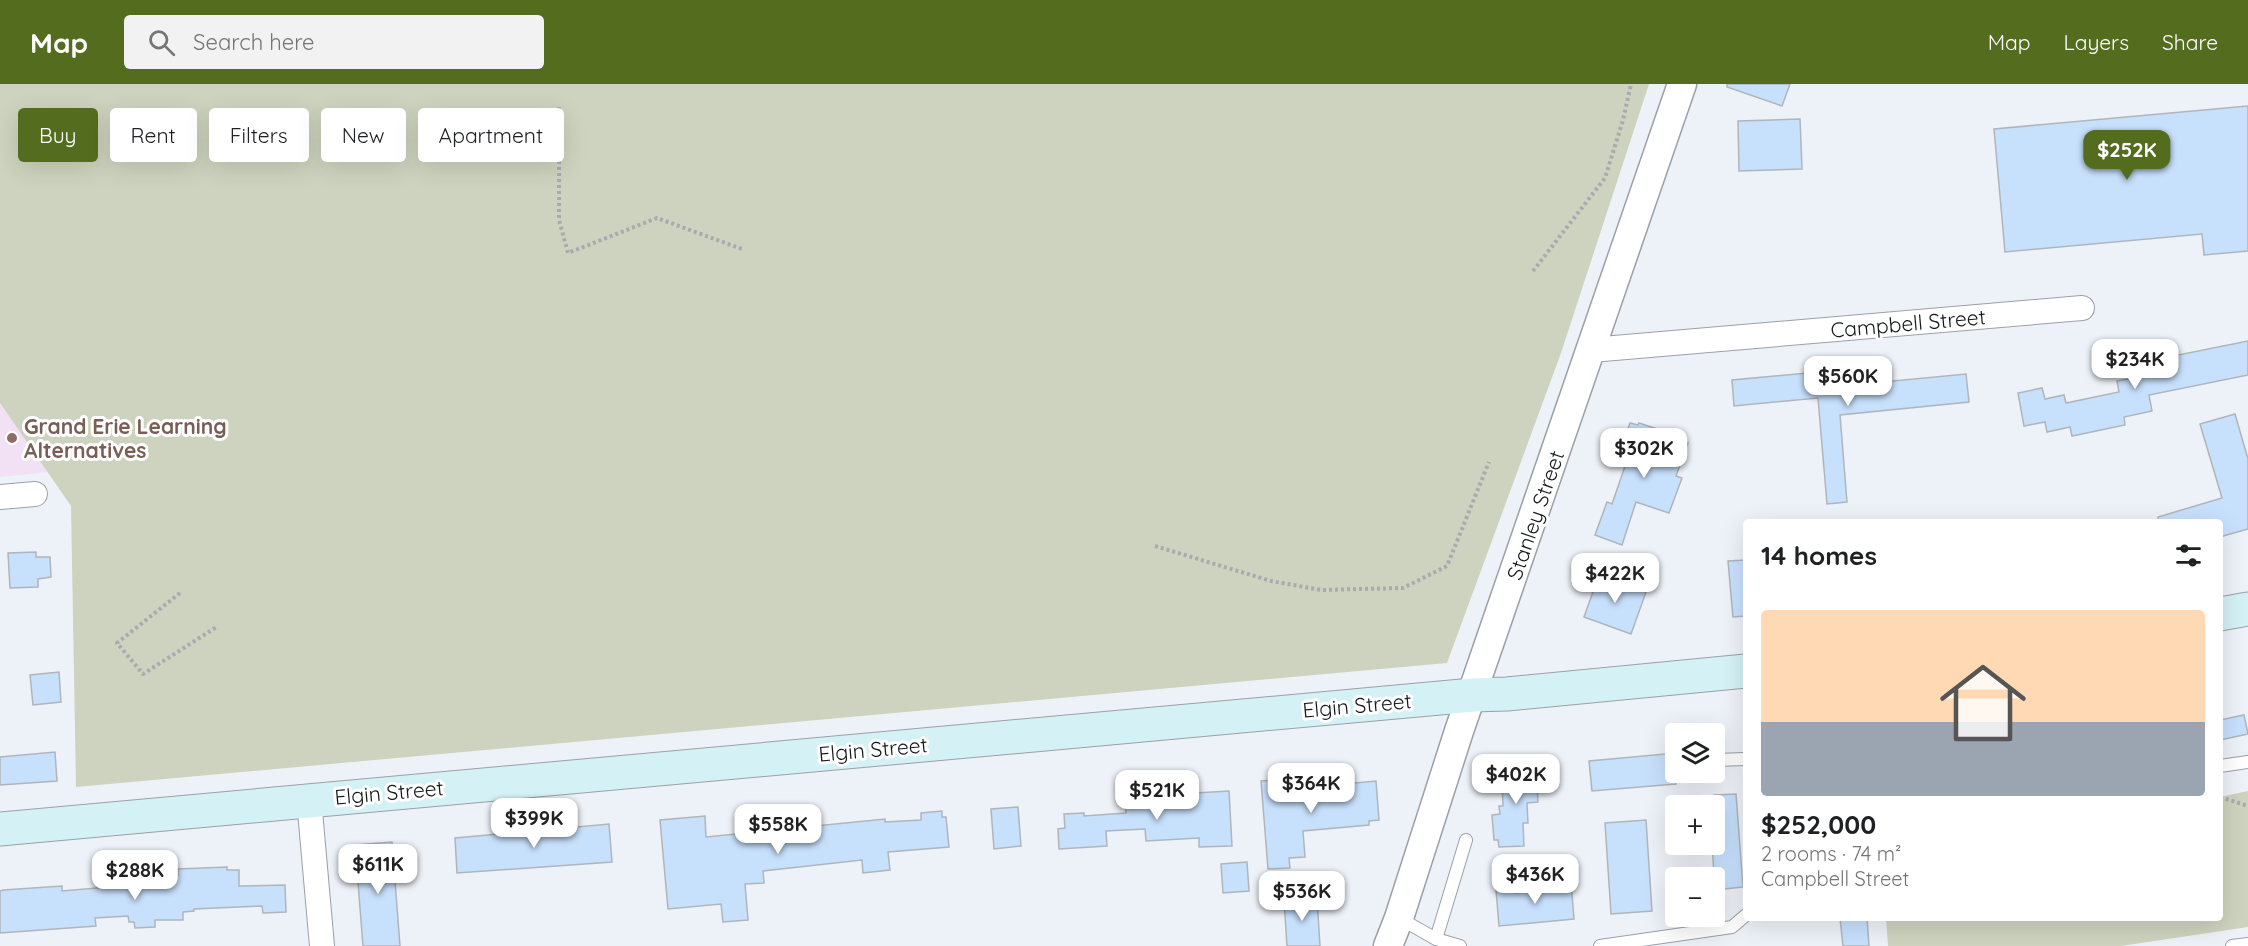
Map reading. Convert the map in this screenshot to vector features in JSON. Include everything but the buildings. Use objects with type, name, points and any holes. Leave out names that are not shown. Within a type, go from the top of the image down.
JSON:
[{"type":"main road","points":[[2223,613],[2248,609]]},
{"type":"main road","name":"Elgin Street","points":[[0,829],[1473,695],[1507,694],[1743,670]]},
{"type":"street","name":"Stanley Street","points":[[1388,946],[1459,731],[1682,84]]},
{"type":"street","name":"Campbell Street","points":[[1591,350],[2082,308]]},
{"type":"street","points":[[0,497],[35,494]]},
{"type":"street","points":[[309,800],[322,946]]},
{"type":"lane","points":[[1725,760],[1743,759]]},
{"type":"lane","points":[[2223,766],[2248,762]]},
{"type":"lane","points":[[1436,939],[1466,840]]},
{"type":"lane","points":[[1399,918],[1436,939],[1460,946]]},
{"type":"lane","points":[[1600,946],[1732,927],[1743,918]]},
{"type":"lane","points":[[2232,946],[2248,945]]},
{"type":"path","points":[[1533,271],[1605,178],[1623,120],[1631,84]]},
{"type":"path","points":[[559,107],[559,220],[568,253],[657,218],[742,249]]},
{"type":"path","points":[[1155,546],[1271,581],[1321,590],[1403,588],[1447,566],[1488,462]]},
{"type":"path","points":[[180,593],[117,643],[143,674],[218,626]]},
{"type":"path","points":[[2223,798],[2248,806]]},
{"type":"shaded area","name":"Grand Erie Learning Alternatives","points":[[0,403],[48,472],[0,477]]},
{"type":"green space","points":[[0,84],[1649,84],[1561,353],[1447,663],[76,787],[71,506],[0,403]]},
{"type":"green space","points":[[2248,791],[2248,927],[2121,946],[1888,946],[1886,921],[2223,921],[2223,796]]},
{"type":"place","name":"Grand Erie Learning Alternatives","points":[[12,438]]}]
